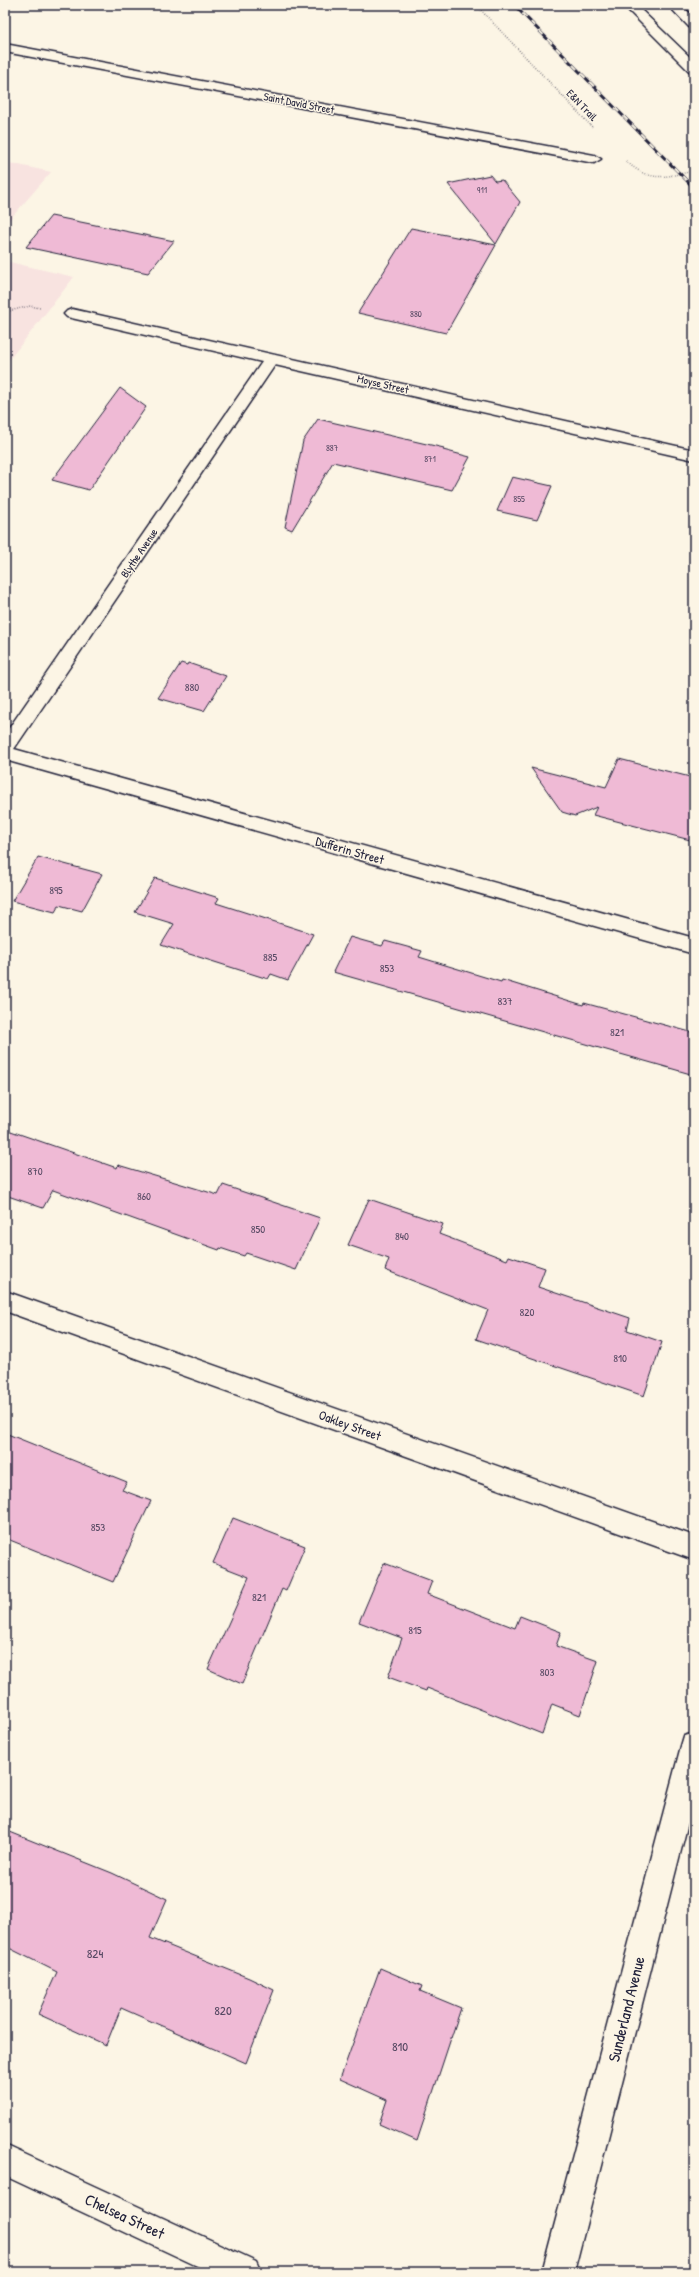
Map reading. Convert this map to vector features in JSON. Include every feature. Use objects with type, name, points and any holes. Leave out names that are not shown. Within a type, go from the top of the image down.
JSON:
[{"type":"street","points":[[629,5],[694,68]]},
{"type":"street","points":[[674,5],[694,24]]},
{"type":"street","name":"Saint David Street","points":[[5,48],[594,159]]},
{"type":"street","name":"Moyse Street","points":[[72,314],[272,358],[694,455]]},
{"type":"street","name":"Blythe Avenue","points":[[5,748],[272,358]]},
{"type":"street","name":"Dufferin Street","points":[[5,753],[694,946]]},
{"type":"street","name":"Oakley Street","points":[[5,1301],[694,1548]]},
{"type":"street","name":"Sunderland Avenue","points":[[558,2272],[694,1746]]},
{"type":"street","name":"Chelsea Street","points":[[5,2160],[245,2272]]},
{"type":"path","name":"E&N Trail","points":[[476,5],[595,130]]},
{"type":"path","points":[[622,158],[637,173],[645,177],[654,178],[694,171]]},
{"type":"shaded area","points":[[5,162],[51,172],[5,225]]},
{"type":"shaded area","points":[[5,261],[74,277],[5,365]]},
{"type":"building","points":[[490,175],[495,181],[502,180],[520,202],[496,244],[448,184]]},
{"type":"building","points":[[51,216],[174,241],[148,273],[26,247]]},
{"type":"building","points":[[411,228],[496,245],[446,333],[358,313]]},
{"type":"building","points":[[120,388],[146,407],[89,490],[52,480]]},
{"type":"building","points":[[318,419],[444,448],[443,450],[470,457],[452,490],[333,462],[292,530],[285,527],[303,441]]},
{"type":"building","points":[[512,477],[552,486],[537,520],[497,511]]},
{"type":"building","points":[[181,663],[187,665],[188,663],[226,676],[204,711],[158,698]]},
{"type":"building","points":[[619,759],[694,778],[694,841],[593,815],[597,807],[575,816],[562,812],[531,768],[606,787]]},
{"type":"building","points":[[38,857],[102,874],[82,911],[59,905],[55,912],[12,901]]},
{"type":"building","points":[[155,878],[219,898],[216,903],[313,934],[288,980],[271,974],[268,979],[161,945],[174,924],[135,912]]},
{"type":"building","points":[[350,937],[382,946],[385,941],[422,951],[419,957],[501,982],[502,980],[583,1005],[584,1003],[694,1033],[694,1075],[333,972]]},
{"type":"building","points":[[5,1129],[117,1168],[118,1165],[218,1195],[223,1185],[320,1218],[296,1270],[246,1253],[244,1256],[220,1248],[219,1250],[53,1190],[43,1208],[5,1195]]},
{"type":"building","points":[[369,1199],[443,1224],[439,1234],[507,1260],[509,1256],[545,1268],[538,1287],[630,1318],[627,1330],[662,1342],[644,1396],[476,1339],[488,1310],[385,1270],[389,1259],[348,1245]]},
{"type":"building","points":[[5,1433],[127,1482],[122,1490],[151,1501],[113,1582],[5,1538]]},
{"type":"building","points":[[233,1518],[305,1546],[286,1591],[282,1589],[242,1684],[208,1669],[249,1577],[213,1563]]},
{"type":"building","points":[[384,1563],[432,1581],[427,1594],[515,1628],[520,1616],[561,1632],[556,1646],[598,1661],[580,1715],[552,1704],[542,1734],[427,1688],[426,1691],[388,1677],[402,1638],[359,1622]]},
{"type":"building","points":[[5,1830],[112,1873],[167,1899],[150,1938],[249,1978],[274,1990],[246,2063],[121,2008],[106,2045],[38,2014],[57,1972],[5,1946]]},
{"type":"building","points":[[380,1968],[422,1986],[420,1991],[461,2008],[417,2141],[379,2124],[387,2100],[340,2079]]},
{"type":"railway","points":[[514,5],[694,188]]}]
